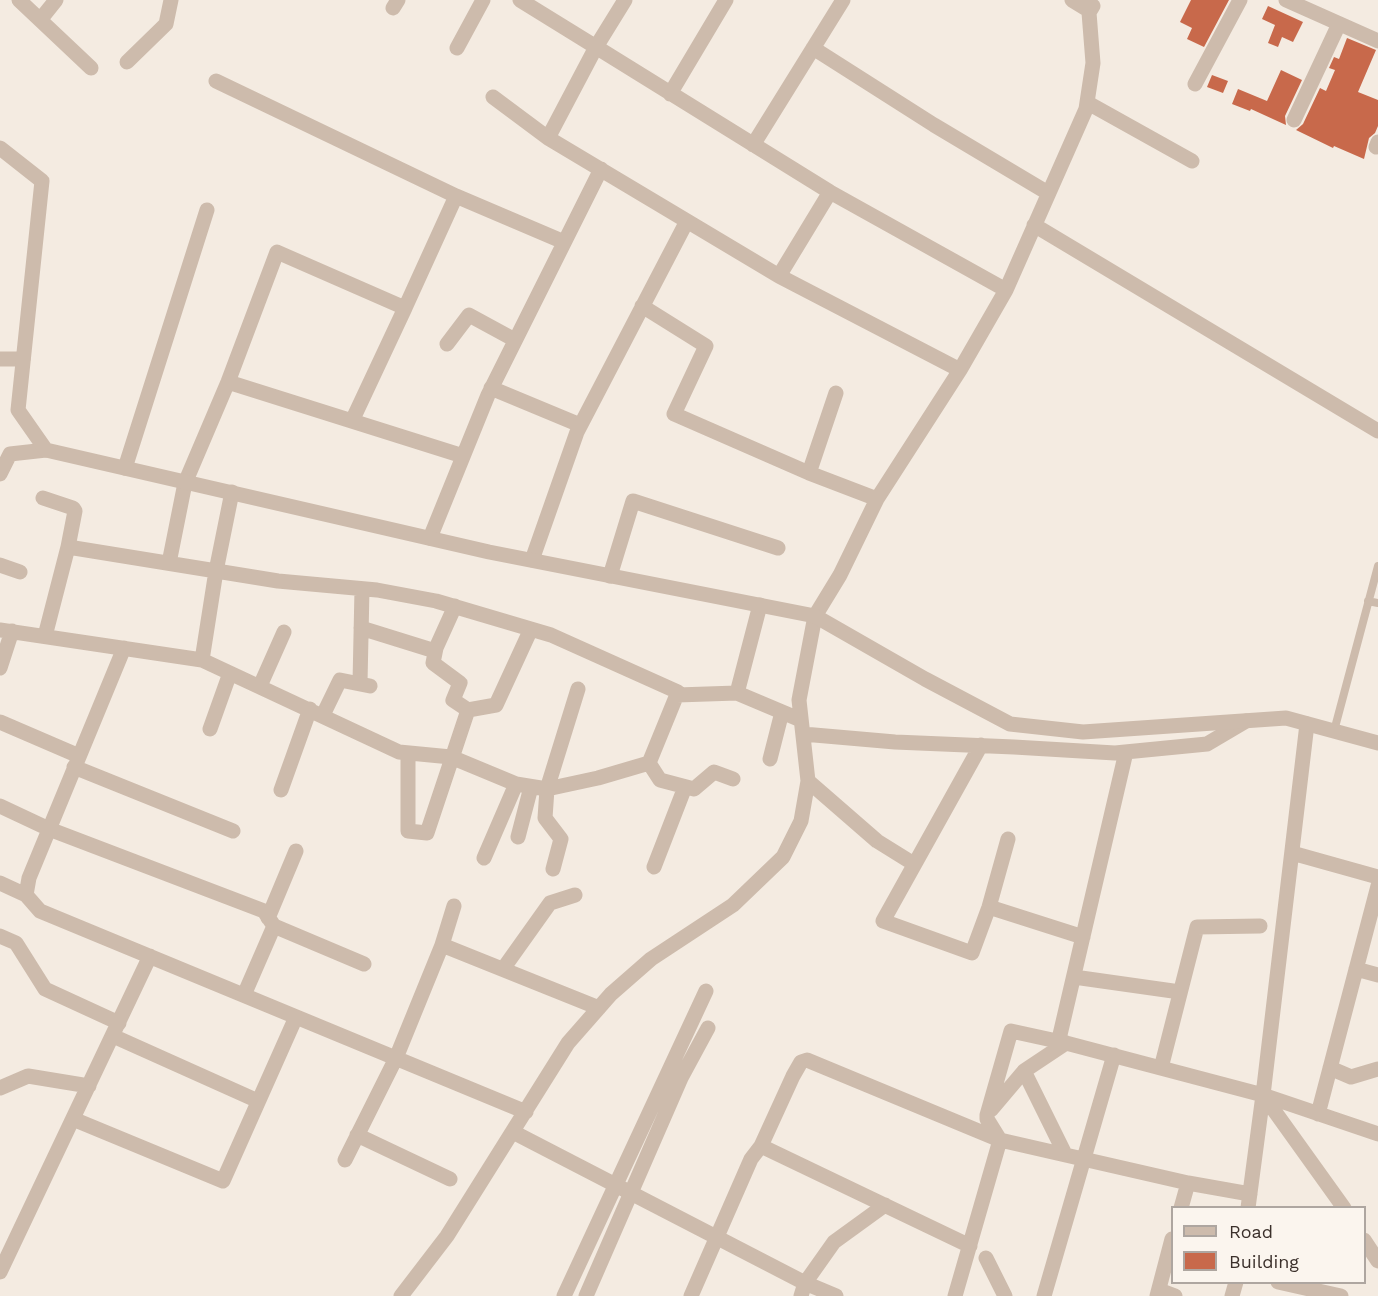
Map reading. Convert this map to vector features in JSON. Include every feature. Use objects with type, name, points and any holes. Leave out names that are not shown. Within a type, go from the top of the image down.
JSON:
[{"type":"street","points":[[19,0],[91,68]]},
{"type":"street","points":[[40,20],[56,0]]},
{"type":"street","points":[[127,62],[166,24],[171,0]]},
{"type":"street","points":[[457,48],[483,0]]},
{"type":"street","points":[[520,0],[539,5],[596,47],[830,192],[1006,290]]},
{"type":"street","points":[[548,138],[596,47],[625,0]]},
{"type":"street","points":[[670,93],[726,0]]},
{"type":"street","points":[[753,145],[843,0]]},
{"type":"street","points":[[401,1296],[447,1236],[568,1043],[611,994],[651,959],[733,905],[783,857],[801,821],[808,781],[799,700],[814,616],[840,575],[877,499],[960,370],[1006,290],[1086,109],[1093,63],[1092,4],[1072,0]]},
{"type":"street","points":[[1195,84],[1240,0]]},
{"type":"street","points":[[1286,0],[1378,41]]},
{"type":"street","points":[[1294,120],[1340,24]]},
{"type":"street","points":[[813,48],[934,125],[1048,193]]},
{"type":"street","points":[[216,81],[456,196],[564,242]]},
{"type":"street","points":[[493,97],[548,138],[779,276],[960,370]]},
{"type":"street","points":[[1088,102],[1192,161]]},
{"type":"street","points":[[0,148],[42,181],[18,410],[46,450]]},
{"type":"street","points":[[430,538],[491,388],[601,169]]},
{"type":"street","points":[[779,276],[830,192]]},
{"type":"street","points":[[351,421],[456,196]]},
{"type":"street","points":[[125,468],[207,210]]},
{"type":"street","points":[[532,560],[580,425],[687,221]]},
{"type":"street","points":[[1034,225],[1378,431]]},
{"type":"street","points":[[169,563],[185,483],[228,382],[277,252],[405,308]]},
{"type":"street","points":[[642,306],[706,346],[674,414],[809,473],[877,499]]},
{"type":"street","points":[[447,344],[469,315],[515,340]]},
{"type":"street","points":[[0,359],[23,359]]},
{"type":"street","points":[[228,382],[463,456]]},
{"type":"street","points":[[491,388],[580,425]]},
{"type":"street","points":[[809,473],[836,393]]},
{"type":"street","points":[[0,474],[10,454],[46,450],[430,538],[814,616],[1010,724],[1083,732],[1286,718],[1378,743]]},
{"type":"street","points":[[202,660],[216,571],[232,492]]},
{"type":"street","points":[[43,498],[73,507],[75,511],[45,636]]},
{"type":"street","points":[[610,576],[633,501],[778,548]]},
{"type":"street","points":[[68,547],[278,581],[362,588],[436,601],[551,635],[678,692],[677,694]]},
{"type":"street","points":[[0,565],[20,572]]},
{"type":"street","points":[[281,790],[316,712],[340,680],[365,684],[361,628],[362,588]]},
{"type":"street","points":[[737,693],[760,605]]},
{"type":"street","points":[[455,606],[435,651],[433,663],[460,683],[453,700],[468,710],[496,705],[531,629]]},
{"type":"street","points":[[361,628],[435,651]]},
{"type":"street","points":[[0,668],[6,630],[202,660],[399,752],[451,757],[531,788],[547,789],[598,778],[649,763]]},
{"type":"street","points":[[260,686],[284,632]]},
{"type":"street","points":[[26,895],[29,878],[124,648]]},
{"type":"street","points":[[210,729],[230,673]]},
{"type":"street","points":[[553,869],[561,839],[545,818],[547,789],[578,689]]},
{"type":"street","points":[[677,694],[737,693],[782,712],[802,727],[895,742],[1114,753],[1208,744],[1246,721]]},
{"type":"street","points":[[649,763],[677,694]]},
{"type":"street","points":[[408,753],[408,831],[427,833],[468,710]]},
{"type":"street","points":[[770,759],[782,712]]},
{"type":"street","points":[[0,722],[77,762],[233,831]]},
{"type":"street","points":[[691,1296],[751,1159],[761,1146],[793,1076],[801,1062],[807,1060],[1000,1140],[1188,1183],[1249,1201],[1307,724]]},
{"type":"street","points":[[981,745],[883,921],[972,953],[989,907],[1008,839]]},
{"type":"street","points":[[1066,1042],[1059,1039],[1126,752]]},
{"type":"street","points":[[649,763],[660,780],[694,789],[714,772],[733,779]]},
{"type":"street","points":[[808,781],[877,841],[914,864]]},
{"type":"street","points":[[484,858],[516,784]]},
{"type":"street","points":[[654,867],[685,787]]},
{"type":"street","points":[[518,837],[531,788]]},
{"type":"street","points":[[0,806],[49,829],[264,911],[271,922],[364,964]]},
{"type":"street","points":[[244,995],[296,851]]},
{"type":"street","points":[[1292,853],[1378,877]]},
{"type":"street","points":[[0,883],[26,895],[40,911],[526,1112]]},
{"type":"street","points":[[1318,1114],[1378,886]]},
{"type":"street","points":[[503,969],[550,903],[574,895]]},
{"type":"street","points":[[345,1160],[396,1058],[442,945],[454,906]]},
{"type":"street","points":[[989,907],[1083,937]]},
{"type":"street","points":[[1161,1068],[1197,927],[1260,926]]},
{"type":"street","points":[[0,936],[16,943],[45,989],[116,1030],[258,1101]]},
{"type":"street","points":[[442,945],[599,1008]]},
{"type":"street","points":[[0,1272],[150,956]]},
{"type":"street","points":[[1356,969],[1378,975]]},
{"type":"street","points":[[1074,978],[1180,992]]},
{"type":"street","points":[[564,1296],[706,991]]},
{"type":"street","points":[[73,1119],[223,1181],[296,1017]]},
{"type":"street","points":[[586,1296],[681,1078],[708,1028]]},
{"type":"street","points":[[956,1296],[1000,1140],[987,1119],[987,1115],[1011,1032],[1066,1042],[1263,1095],[1378,1134]]},
{"type":"street","points":[[987,1115],[1024,1071],[1066,1042]]},
{"type":"street","points":[[1044,1296],[1114,1055]]},
{"type":"street","points":[[1330,1068],[1351,1077],[1378,1069]]},
{"type":"street","points":[[1024,1071],[1065,1154]]},
{"type":"street","points":[[0,1088],[28,1076],[89,1086]]},
{"type":"street","points":[[1263,1095],[1343,1206]]},
{"type":"street","points":[[513,1132],[718,1238],[803,1290],[836,1296]]},
{"type":"street","points":[[357,1135],[450,1179]]},
{"type":"street","points":[[761,1146],[970,1246]]},
{"type":"street","points":[[1182,1206],[1188,1183]]},
{"type":"street","points":[[803,1290],[834,1242],[885,1205]]},
{"type":"street","points":[[1366,1241],[1378,1261]]},
{"type":"street","points":[[1171,1246],[1158,1293],[1175,1296]]},
{"type":"street","points":[[986,1258],[1005,1296]]},
{"type":"street","points":[[1284,1284],[1313,1293],[1341,1296]]},
{"type":"lane","points":[[1334,731],[1378,566]]},
{"type":"lane","points":[[1368,601],[1378,603]]},
{"type":"building","points":[[1191,0],[1229,0],[1204,47],[1187,39],[1192,28],[1180,22]]},
{"type":"building","points":[[1268,6],[1303,22],[1293,42],[1282,37],[1278,47],[1268,43],[1275,25],[1262,19]]},
{"type":"building","points":[[1347,38],[1376,50],[1358,92],[1378,100],[1378,126],[1369,138],[1364,159],[1334,146],[1333,148],[1296,130],[1303,124],[1320,88],[1326,91],[1335,70],[1329,68],[1334,57],[1339,59]]},
{"type":"building","points":[[1281,70],[1302,80],[1285,116],[1286,125],[1251,109],[1250,111],[1232,104],[1238,89],[1267,101]]},
{"type":"building","points":[[1212,75],[1228,81],[1223,93],[1207,87]]}]
